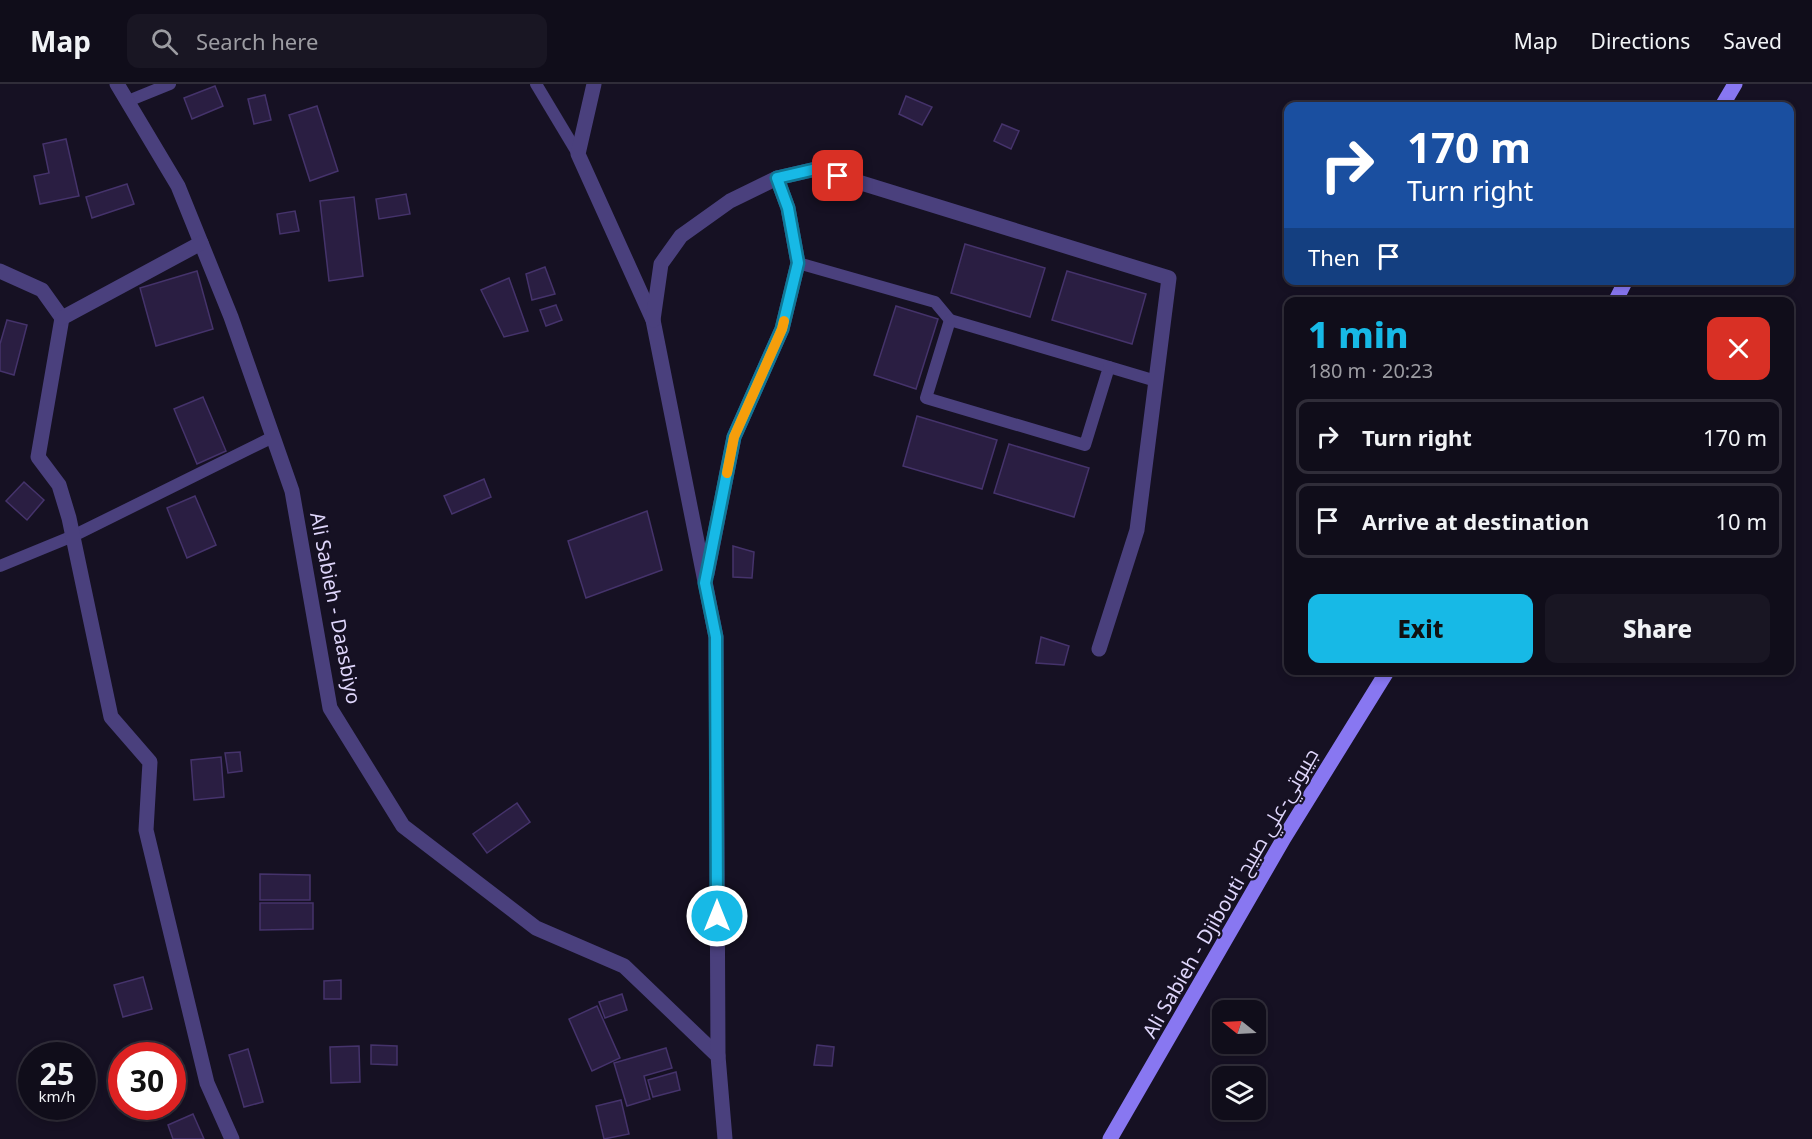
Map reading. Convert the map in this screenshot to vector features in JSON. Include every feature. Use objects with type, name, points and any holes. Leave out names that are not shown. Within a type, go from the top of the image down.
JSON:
[{"type":"main road","points":[[1724,102],[1735,84]]},
{"type":"main road","name":"Ali Sabieh - Djibouti جيبوتي-علي صبيح","points":[[1110,1139],[1284,838],[1385,675]]},
{"type":"street","name":"Ali Sabieh - Daasbiyo","points":[[117,84],[178,186],[231,317],[292,491],[330,708],[403,826],[536,928],[624,966],[718,1056]]},
{"type":"street","points":[[594,84],[578,154],[653,320],[716,637],[718,1056],[724,1139]]},
{"type":"street","points":[[653,320],[661,264],[681,236],[730,201],[777,178],[816,169],[1169,278],[1137,530],[1099,649]]},
{"type":"street","points":[[705,583],[734,437],[782,329],[798,263],[788,208],[777,178]]},
{"type":"street","points":[[62,318],[201,243]]},
{"type":"street","points":[[0,271],[42,290],[62,318],[38,457],[58,485],[73,536],[111,717],[150,762],[146,830],[207,1083],[232,1139]]},
{"type":"lane","points":[[128,101],[170,84]]},
{"type":"lane","points":[[536,84],[578,154]]},
{"type":"lane","points":[[798,263],[935,302],[950,320],[1156,381]]},
{"type":"lane","points":[[950,320],[926,398],[949,405],[1085,445],[1109,367]]},
{"type":"lane","points":[[0,566],[73,536],[273,437]]},
{"type":"building","points":[[215,86],[223,106],[192,119],[184,98]]},
{"type":"building","points":[[265,95],[271,120],[254,124],[248,99]]},
{"type":"building","points":[[906,96],[932,107],[922,125],[899,114]]},
{"type":"building","points":[[317,106],[338,171],[310,181],[289,115]]},
{"type":"building","points":[[1002,124],[1019,131],[1011,149],[994,141]]},
{"type":"building","points":[[66,139],[79,196],[40,204],[34,176],[49,173],[43,144]]},
{"type":"building","points":[[127,184],[134,204],[92,218],[86,197]]},
{"type":"building","points":[[406,194],[410,214],[379,219],[376,199]]},
{"type":"building","points":[[354,197],[363,276],[329,281],[320,201]]},
{"type":"building","points":[[295,211],[299,231],[280,234],[277,214]]},
{"type":"building","points":[[965,244],[1045,268],[1030,317],[951,293]]},
{"type":"building","points":[[545,267],[555,294],[532,300],[526,274]]},
{"type":"building","points":[[197,271],[213,329],[156,346],[140,288]]},
{"type":"building","points":[[1067,271],[1146,294],[1132,344],[1052,320]]},
{"type":"building","points":[[509,278],[528,331],[504,337],[481,290]]},
{"type":"building","points":[[556,305],[562,320],[546,326],[540,310]]},
{"type":"building","points":[[896,306],[938,319],[916,389],[874,375]]},
{"type":"building","points":[[7,320],[27,325],[14,375],[0,371],[0,344]]},
{"type":"building","points":[[203,397],[226,451],[197,464],[174,409]]},
{"type":"building","points":[[917,416],[997,440],[982,489],[903,466]]},
{"type":"building","points":[[1009,444],[1089,468],[1074,517],[994,493]]},
{"type":"building","points":[[484,479],[491,497],[452,514],[444,496]]},
{"type":"building","points":[[24,482],[44,500],[27,520],[6,501]]},
{"type":"building","points":[[195,496],[216,545],[187,558],[167,508]]},
{"type":"building","points":[[647,511],[662,570],[586,598],[568,541]]},
{"type":"building","points":[[733,546],[754,552],[752,578],[733,577]]},
{"type":"building","points":[[1041,637],[1069,646],[1064,665],[1036,663]]},
{"type":"building","points":[[240,752],[242,771],[228,773],[225,753]]},
{"type":"building","points":[[221,757],[224,797],[194,800],[191,760]]},
{"type":"building","points":[[517,803],[530,822],[487,853],[473,834]]},
{"type":"building","points":[[260,874],[310,875],[310,900],[260,900]]},
{"type":"building","points":[[260,903],[313,903],[313,929],[260,930]]},
{"type":"building","points":[[143,977],[152,1009],[123,1017],[114,985]]},
{"type":"building","points":[[341,980],[341,999],[324,999],[324,981]]},
{"type":"building","points":[[622,994],[627,1010],[605,1018],[599,1002]]},
{"type":"building","points":[[597,1006],[620,1058],[592,1071],[569,1019]]},
{"type":"building","points":[[371,1045],[397,1046],[397,1065],[371,1064]]},
{"type":"building","points":[[817,1045],[834,1047],[832,1066],[814,1065]]},
{"type":"building","points":[[359,1046],[360,1082],[331,1083],[330,1047]]},
{"type":"building","points":[[666,1048],[672,1068],[644,1076],[650,1099],[627,1106],[614,1063]]},
{"type":"building","points":[[248,1049],[263,1102],[244,1107],[229,1055]]},
{"type":"building","points":[[676,1072],[680,1090],[653,1097],[648,1080]]},
{"type":"building","points":[[621,1100],[629,1134],[604,1139],[596,1106]]},
{"type":"building","points":[[193,1114],[204,1139],[173,1139],[168,1125],[186,1120],[186,1117]]},
{"type":"slow traffic","points":[[727,473],[734,437],[784,321]]},
{"type":"route","points":[[717,916],[716,637],[705,583],[734,437],[782,329],[798,263],[788,208],[777,178],[816,169],[838,176]]}]
